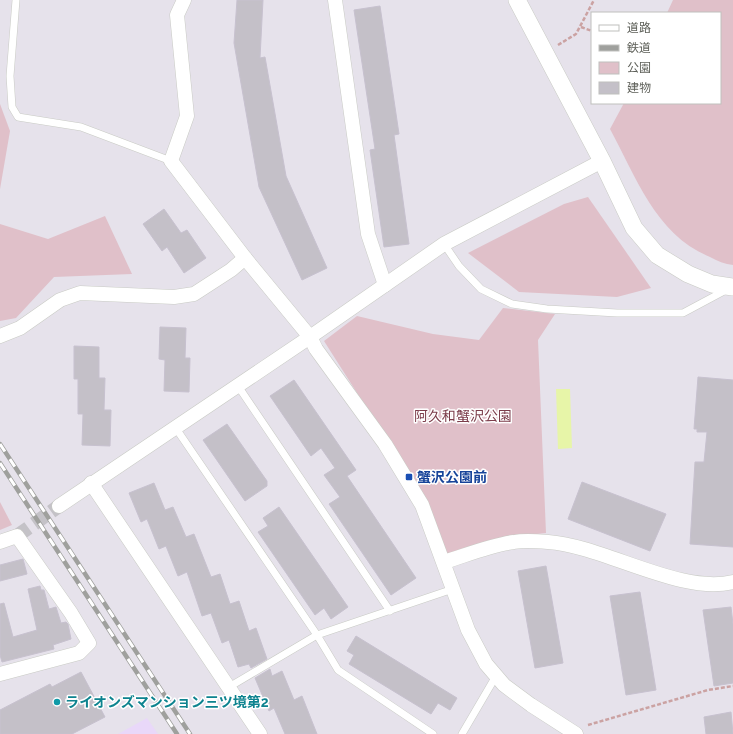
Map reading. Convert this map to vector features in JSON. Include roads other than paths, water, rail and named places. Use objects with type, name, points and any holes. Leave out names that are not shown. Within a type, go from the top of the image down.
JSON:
[{"type":"street","points":[[184,0],[178,15],[187,116],[171,161],[245,258],[310,337],[316,349],[384,444],[422,505],[468,630],[486,664],[504,685],[531,705],[573,732]]},
{"type":"street","points":[[335,0],[368,234],[385,285]]},
{"type":"street","points":[[517,0],[544,54],[602,161],[634,228],[657,255],[688,274],[706,282],[732,287]]},
{"type":"street","points":[[59,506],[91,483],[238,386],[444,244],[602,161]]},
{"type":"street","points":[[0,336],[20,328],[60,300],[80,293],[174,297],[194,294],[231,270],[245,258]]},
{"type":"street","points":[[91,483],[260,734]]},
{"type":"street","points":[[0,542],[17,536],[71,613],[89,643],[79,653],[0,674]]},
{"type":"street","points":[[444,562],[514,542],[548,542],[581,547],[684,580],[719,585],[733,582]]},
{"type":"lane","points":[[16,0],[10,76],[12,107],[18,117],[81,127],[171,161]]},
{"type":"lane","points":[[444,244],[478,291],[512,304],[547,309],[617,313],[683,313],[732,287]]},
{"type":"lane","points":[[238,386],[390,611]]},
{"type":"lane","points":[[175,427],[317,635],[338,670],[433,734]]},
{"type":"lane","points":[[229,688],[317,635],[453,589]]},
{"type":"lane","points":[[462,734],[496,676]]},
{"type":"tunnel","points":[[17,536],[59,506]]},
{"type":"railway","points":[[0,444],[190,734]]},
{"type":"railway","points":[[0,463],[177,734]]},
{"type":"place","name":"蟹沢公園前","points":[[409,477]]},
{"type":"place","name":"ライオンズマンション三ツ境第2","points":[[57,702]]},
{"type":"park label","name":"阿久和蟹沢公園","points":[[463,416]]}]
